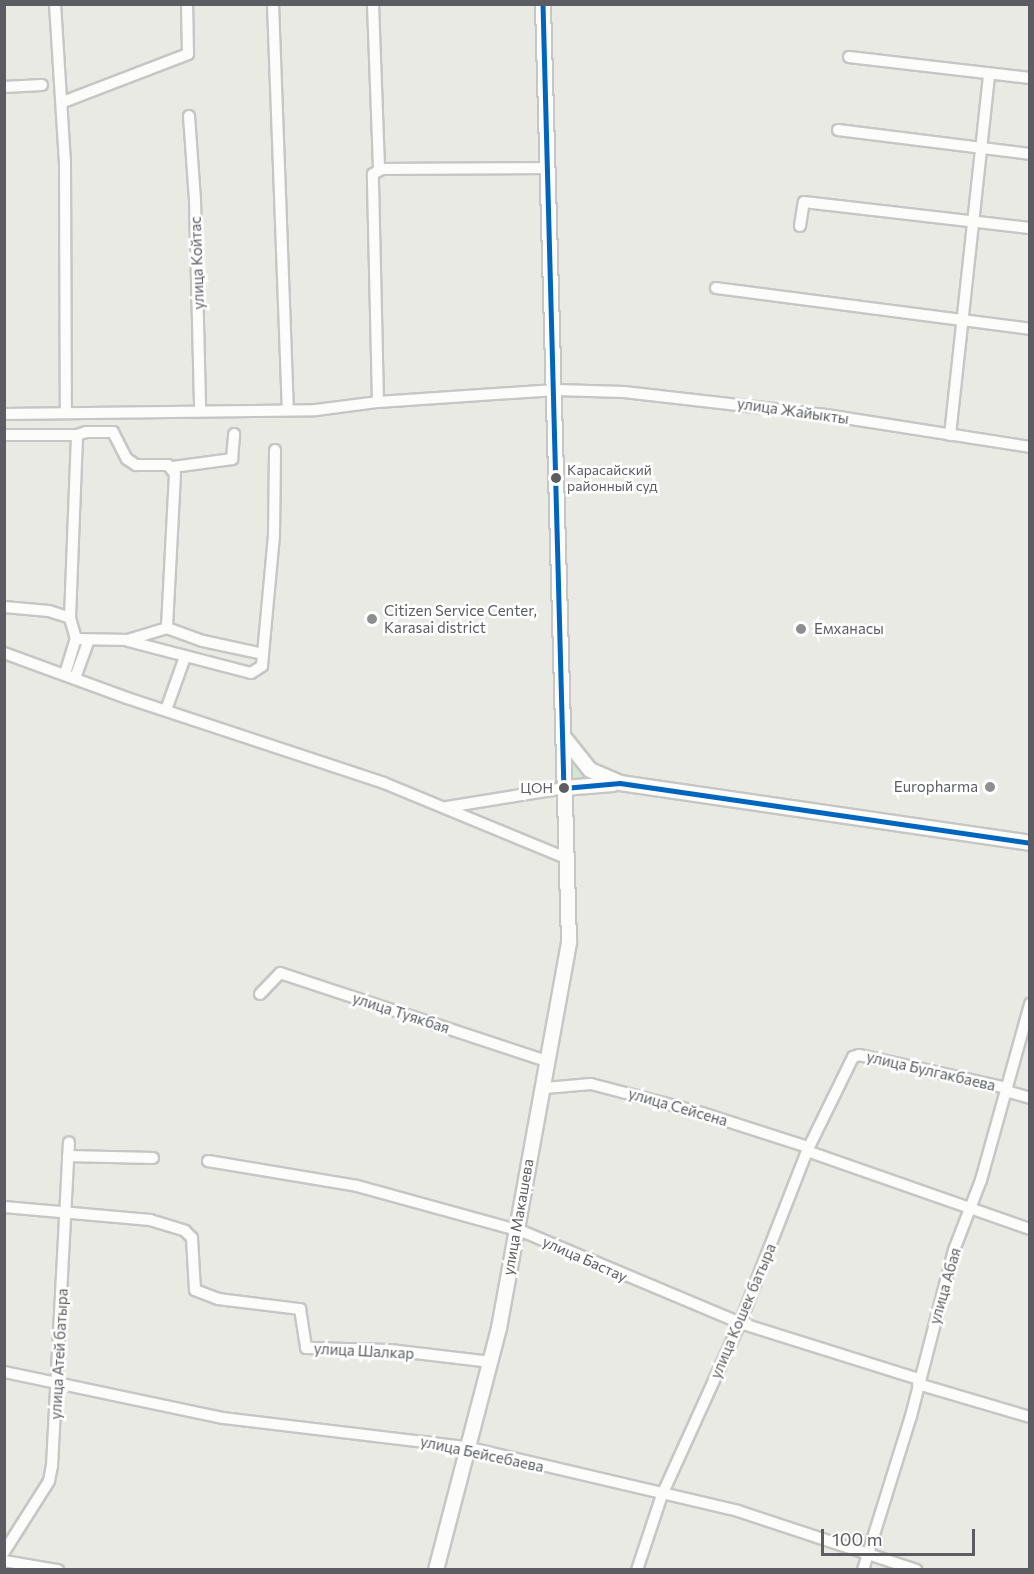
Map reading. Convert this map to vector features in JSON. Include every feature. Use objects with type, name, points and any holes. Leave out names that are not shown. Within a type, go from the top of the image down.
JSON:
[{"type":"street","points":[[56,4],[63,102],[66,411]]},
{"type":"street","points":[[63,102],[183,57],[190,49],[188,4]]},
{"type":"street","points":[[273,4],[288,408]]},
{"type":"street","points":[[373,4],[379,170]]},
{"type":"street","name":"улица Макашева","points":[[436,1569],[466,1448],[491,1362],[517,1230],[531,1134],[545,1088],[569,942],[568,860],[555,536],[556,390],[543,4]]},
{"type":"street","points":[[849,57],[1029,78]]},
{"type":"street","points":[[950,435],[983,148],[989,74]]},
{"type":"street","points":[[4,87],[42,85]]},
{"type":"street","name":"улица Койтас","points":[[189,116],[195,199],[200,411]]},
{"type":"street","points":[[838,130],[1029,154]]},
{"type":"street","points":[[378,402],[373,174],[379,170],[548,168]]},
{"type":"street","points":[[801,226],[804,202],[1029,228]]},
{"type":"street","points":[[716,288],[1029,329]]},
{"type":"street","name":"улица Жайыкты","points":[[4,414],[66,411],[123,414],[288,408],[316,410],[378,402],[556,390],[702,400],[1029,447]]},
{"type":"street","points":[[4,435],[77,435],[113,432],[127,459],[136,465],[173,467],[232,459],[234,434]]},
{"type":"street","points":[[70,676],[76,639],[70,618],[77,435]]},
{"type":"street","points":[[128,640],[251,673],[262,666],[274,535],[275,450]]},
{"type":"street","points":[[167,628],[173,467]]},
{"type":"street","points":[[4,607],[49,611],[70,618]]},
{"type":"street","points":[[76,639],[88,642],[128,640],[167,628],[203,641],[263,654]]},
{"type":"street","points":[[70,676],[88,642]]},
{"type":"street","points":[[4,653],[447,807],[568,860]]},
{"type":"street","points":[[166,711],[185,657]]},
{"type":"street","points":[[563,736],[590,770],[620,783]]},
{"type":"street","points":[[447,807],[564,788],[620,783],[1029,843]]},
{"type":"street","name":"улица Туякбая","points":[[260,994],[280,973],[549,1062]]},
{"type":"street","name":"улица Абая","points":[[863,1569],[969,1209],[1007,1090],[1029,1004]]},
{"type":"street","name":"улица Булгакбаева","points":[[855,1055],[1007,1090],[1029,1098]]},
{"type":"street","name":"улица Кошек батыра","points":[[637,1569],[662,1495],[740,1323],[807,1149],[855,1055]]},
{"type":"street","name":"улица Сейсена","points":[[545,1088],[580,1084],[602,1087],[807,1149],[1029,1229]]},
{"type":"street","name":"улица Атей батыра","points":[[6,1545],[49,1481],[67,1214],[69,1142]]},
{"type":"street","points":[[68,1156],[153,1158]]},
{"type":"street","name":"улица Бастау","points":[[208,1161],[357,1186],[517,1230],[740,1323],[1029,1417]]},
{"type":"street","name":"улица Шалкар","points":[[4,1207],[150,1220],[185,1231],[192,1238],[195,1290],[218,1299],[300,1309],[306,1348],[390,1350],[491,1362]]},
{"type":"street","name":"улица Бейсебаева","points":[[4,1372],[257,1423],[466,1448],[738,1511],[916,1569]]},
{"type":"street","points":[[4,1561],[58,1569]]},
{"type":"green space","points":[[572,756],[592,780],[572,779]]},
{"type":"transit line","points":[[543,4],[564,788],[620,783],[1030,843]]},
{"type":"place","name":"Карасайский районный суд","points":[[556,478]]},
{"type":"place","name":"Citizen Service Center, Karasai district","points":[[372,619]]},
{"type":"place","name":"Емханасы","points":[[801,629]]},
{"type":"place","name":"Europharma","points":[[990,787]]},
{"type":"place","name":"ЦОН","points":[[564,788]]}]
